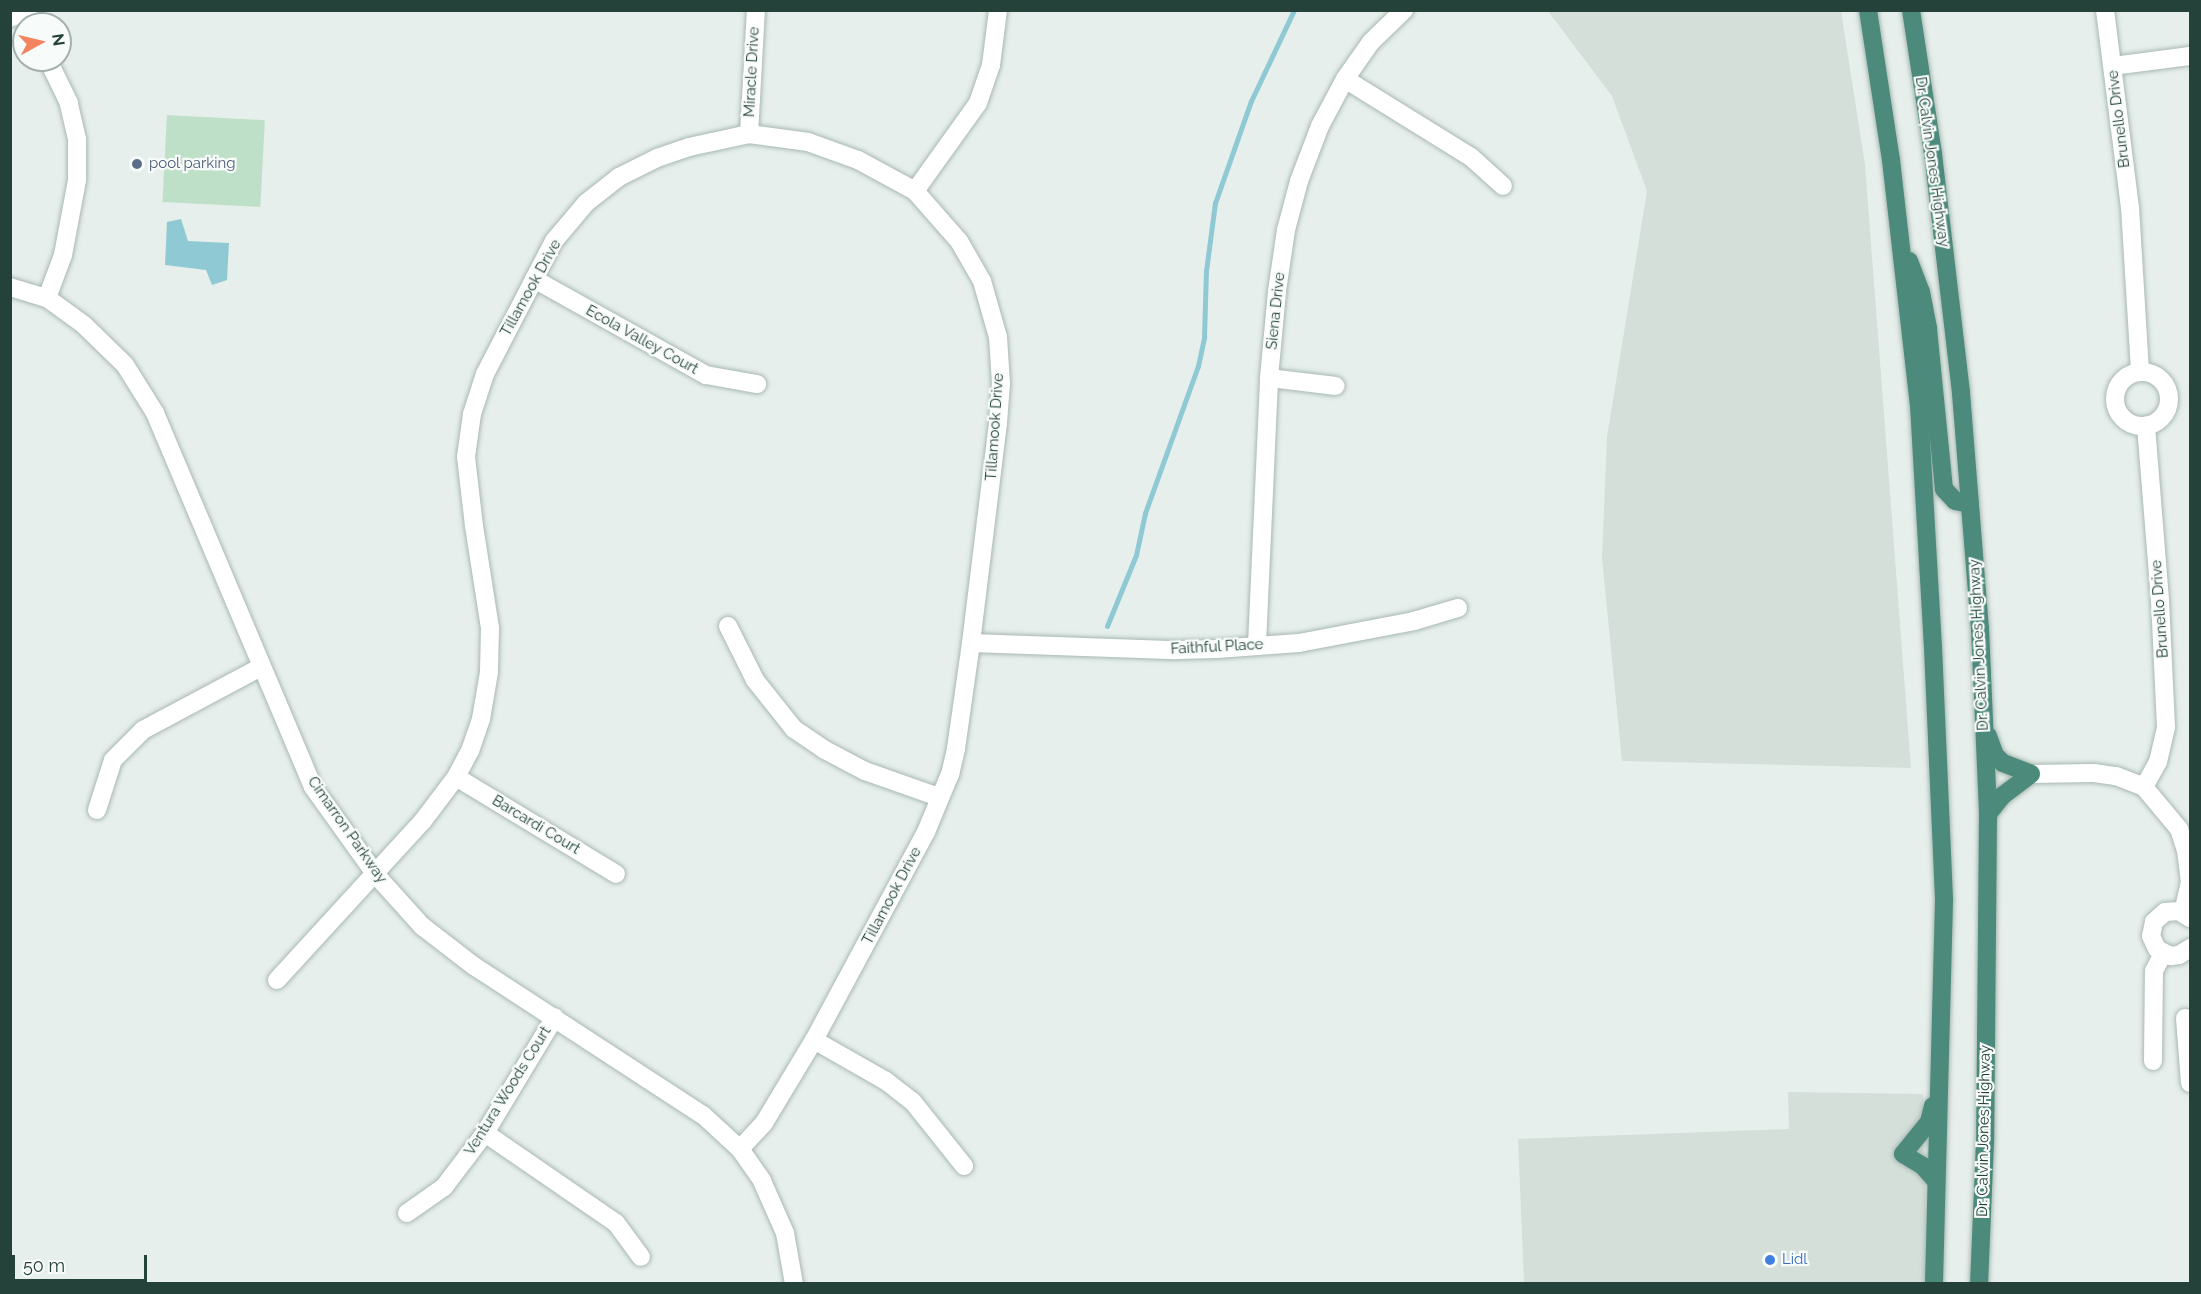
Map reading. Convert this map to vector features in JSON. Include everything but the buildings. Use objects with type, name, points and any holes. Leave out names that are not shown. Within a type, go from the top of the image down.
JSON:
[{"type":"highway","points":[[1868,10],[1892,160],[1919,405],[1944,901],[1934,1284]]},
{"type":"highway","name":"Dr. Calvin Jones Highway","points":[[1911,10],[1961,393],[1984,727],[1988,814],[1986,1142],[1979,1284]]},
{"type":"highway","points":[[1900,240],[1921,292],[1928,329],[1944,489],[1955,501],[1970,504]]},
{"type":"highway","points":[[1984,727],[1995,755],[2003,763],[2031,774]]},
{"type":"highway","points":[[1988,814],[2002,795],[2031,774]]},
{"type":"highway","points":[[1936,1181],[1923,1166],[1904,1154],[1929,1122],[1938,1086]]},
{"type":"street","name":"Miracle Drive","points":[[749,135],[756,10]]},
{"type":"street","points":[[915,191],[978,103],[991,65],[998,10]]},
{"type":"street","name":"Siena Drive","points":[[1257,645],[1269,378],[1277,291],[1286,230],[1299,181],[1320,126],[1345,79],[1371,42],[1404,10]]},
{"type":"street","name":"Brunello Drive","points":[[2105,10],[2130,207],[2140,372]]},
{"type":"street","points":[[2113,66],[2190,56]]},
{"type":"street","points":[[47,298],[63,255],[76,180],[77,139],[69,104],[54,72]]},
{"type":"street","points":[[1345,79],[1471,157],[1503,186]]},
{"type":"street","name":"Tillamook Drive","points":[[277,980],[376,875],[422,822],[456,777],[470,751],[481,719],[489,672],[490,627],[466,457],[472,414],[485,374],[554,242],[586,203],[619,177],[657,158],[689,147],[749,135],[808,142],[858,160],[915,191],[959,241],[982,280],[998,338],[1000,383],[998,423],[971,643],[956,749],[950,774],[926,832],[814,1040],[764,1123],[740,1149]]},
{"type":"street","name":"Ecola Valley Court","points":[[534,279],[706,375],[757,384]]},
{"type":"street","name":"Cimarron Parkway","points":[[10,288],[47,298],[84,325],[124,363],[155,413],[313,787],[376,875],[422,926],[474,966],[703,1115],[740,1149],[762,1181],[785,1233],[794,1284]]},
{"type":"street","points":[[2140,372],[2158,377],[2164,384],[2169,401],[2162,418],[2146,426],[2137,425],[2122,417],[2115,402],[2119,385],[2132,374],[2140,372]]},
{"type":"street","points":[[1269,378],[1336,386]]},
{"type":"street","name":"Brunello Drive","points":[[2144,787],[2158,762],[2166,727],[2160,600],[2146,426]]},
{"type":"street","name":"Faithful Place","points":[[971,643],[1176,650],[1299,643],[1414,621],[1458,608]]},
{"type":"street","points":[[728,626],[755,680],[794,729],[825,750],[865,771],[939,797]]},
{"type":"street","points":[[97,810],[113,760],[143,730],[261,667]]},
{"type":"street","points":[[2031,774],[2094,772],[2116,776],[2144,787],[2179,829],[2186,850],[2190,882],[2187,915],[2165,912],[2154,922],[2151,936],[2153,943],[2163,953],[2179,955],[2190,948]]},
{"type":"street","name":"Barcardi Court","points":[[456,777],[616,874]]},
{"type":"street","points":[[2153,1061],[2154,971],[2163,953]]},
{"type":"street","name":"Ventura Woods Court","points":[[407,1213],[444,1186],[485,1133],[555,1017]]},
{"type":"street","points":[[2185,1018],[2190,1083]]},
{"type":"street","points":[[814,1040],[886,1081],[913,1102],[964,1166]]},
{"type":"street","points":[[485,1133],[616,1223],[641,1257]]},
{"type":"shaded area","points":[[1548,11],[1841,11],[1865,165],[1911,768],[1622,761],[1602,558],[1607,437],[1647,191],[1612,96]]},
{"type":"shaded area","points":[[1788,1092],[1923,1094],[1927,1283],[1524,1283],[1518,1139],[1789,1129]]},
{"type":"green space","points":[[167,115],[265,120],[260,207],[162,202]]},
{"type":"water","points":[[181,219],[188,241],[229,243],[227,280],[212,285],[206,270],[165,265],[167,222]]},
{"type":"waterway","points":[[1107,626],[1136,555],[1145,513],[1198,366],[1204,337],[1206,271],[1215,203],[1251,101],[1294,10]]},
{"type":"place","name":"pool parking","points":[[137,164]]},
{"type":"place","name":"Lidl","points":[[1770,1260]]}]
